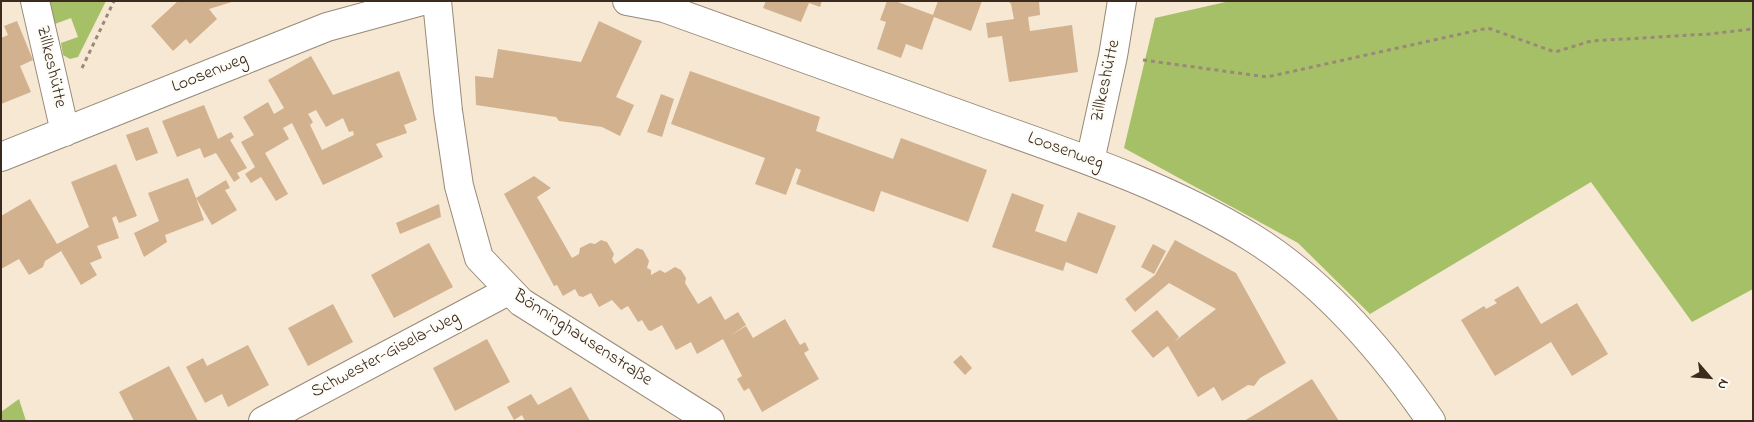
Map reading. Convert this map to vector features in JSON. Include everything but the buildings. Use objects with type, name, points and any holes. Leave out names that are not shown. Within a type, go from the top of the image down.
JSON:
[{"type":"street","name":"Zillkeshütte","points":[[35,1],[63,121]]},
{"type":"street","name":"Loosenweg","points":[[1,157],[63,121],[327,27],[422,1]]},
{"type":"street","name":"Bönninghausenstraße","points":[[438,1],[448,111],[459,186],[479,258],[508,291],[521,302],[710,421]]},
{"type":"street","name":"Loosenweg","points":[[627,1],[664,8],[1090,160],[1180,198],[1252,237],[1311,282],[1359,328],[1405,383],[1431,421]]},
{"type":"street","name":"Zillkeshütte","points":[[1090,160],[1113,56],[1122,1]]},
{"type":"street","name":"Schwester-Gisela-Weg","points":[[264,421],[508,291]]},
{"type":"path","points":[[63,121],[114,1]]},
{"type":"path","points":[[1113,56],[1267,77],[1488,28],[1555,52],[1591,41],[1709,34],[1753,29]]},
{"type":"green space","points":[[49,1],[106,1],[78,57],[70,59],[63,55],[61,43],[78,37],[71,18],[55,24]]},
{"type":"green space","points":[[1230,1],[1753,1],[1753,289],[1692,322],[1591,182],[1370,314],[1298,243],[1124,148],[1155,18]]},
{"type":"green space","points":[[19,399],[26,421],[1,421],[1,412]]}]
